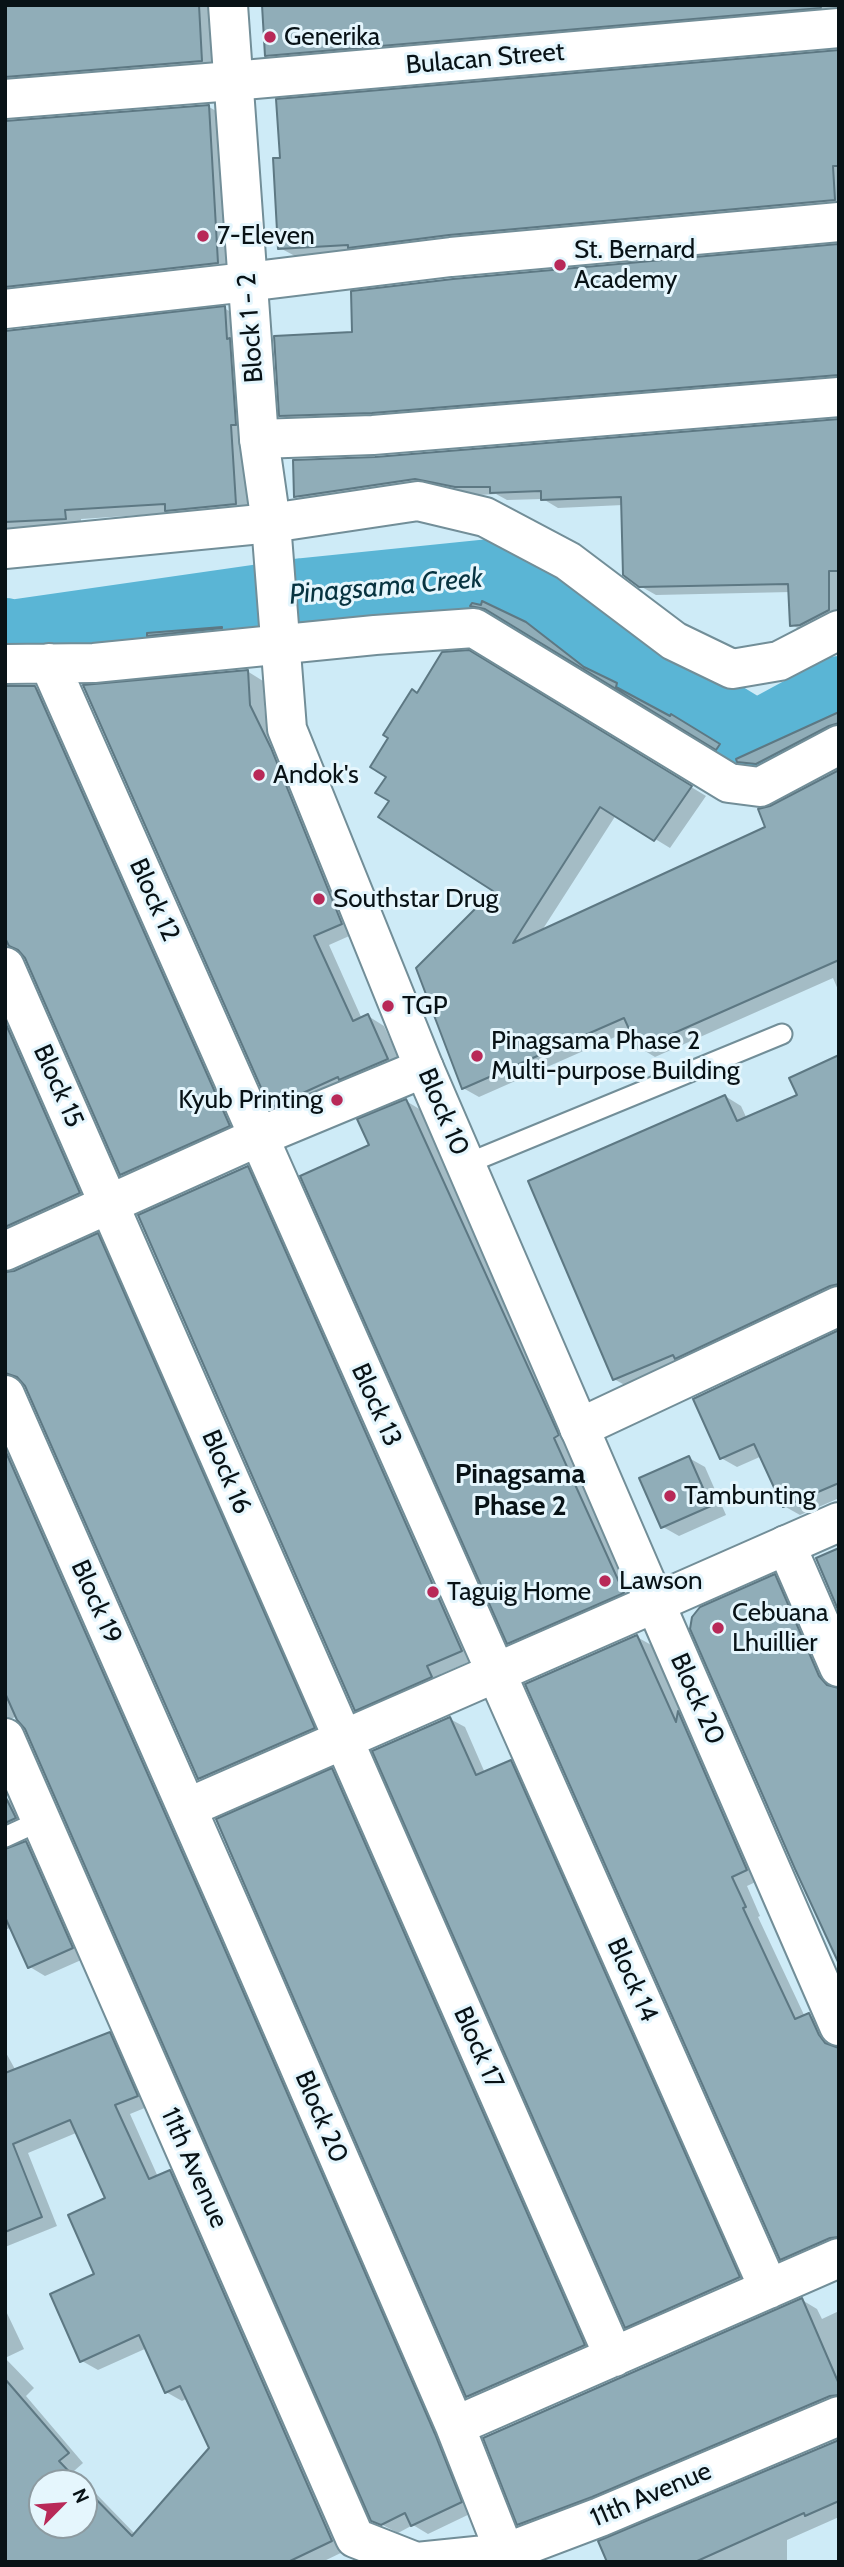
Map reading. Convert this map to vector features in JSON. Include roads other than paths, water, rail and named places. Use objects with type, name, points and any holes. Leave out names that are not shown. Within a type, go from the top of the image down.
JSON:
[{"type":"street","name":"Block 1 - 2","points":[[228,5],[259,439],[272,537],[278,626]]},
{"type":"street","name":"Bulacan Street","points":[[5,99],[839,28]]},
{"type":"street","points":[[5,309],[451,257],[839,222]]},
{"type":"street","points":[[259,439],[373,435],[839,397]]},
{"type":"street","points":[[5,549],[272,537],[418,501],[485,517],[568,561],[674,641],[732,669],[779,661],[839,630]]},
{"type":"street","points":[[5,664],[94,663],[278,626],[474,628],[729,783],[760,787],[836,753]]},
{"type":"street","name":"Block 10","points":[[278,626],[287,729],[424,1068],[655,1603]]},
{"type":"street","name":"Block 12","points":[[49,663],[258,1137]]},
{"type":"street","name":"Block 15","points":[[5,967],[110,1204]]},
{"type":"street","points":[[5,1251],[258,1137],[424,1068]]},
{"type":"street","name":"Block 13","points":[[258,1137],[495,1672]]},
{"type":"street","name":"Block 16","points":[[110,1204],[343,1740]]},
{"type":"street","points":[[579,1428],[839,1306]]},
{"type":"street","name":"Block 19","points":[[5,1395],[187,1808]]},
{"type":"street","points":[[187,1808],[839,1522]]},
{"type":"street","points":[[786,1545],[839,1667]]},
{"type":"street","name":"Block 20","points":[[655,1603],[839,2026]]},
{"type":"street","name":"Block 14","points":[[495,1672],[769,2289]]},
{"type":"street","name":"11th Avenue","points":[[5,1738],[355,2538],[416,2562],[505,2553],[600,2517],[839,2416]]},
{"type":"street","name":"Block 17","points":[[343,1740],[614,2357]]},
{"type":"street","name":"Block 20","points":[[187,1808],[455,2426],[505,2553]]},
{"type":"street","points":[[455,2426],[839,2258]]},
{"type":"lane","points":[[466,1164],[782,1034]]},
{"type":"lane","points":[[5,1837],[42,1820]]},
{"type":"waterway","name":"Pinagsama Creek","points":[[5,633],[12,635],[304,593],[490,574],[756,736],[839,691]]},
{"type":"place","name":"Generika","points":[[270,37]]},
{"type":"place","name":"7-Eleven","points":[[203,236]]},
{"type":"place","name":"St. Bernard Academy","points":[[560,265]]},
{"type":"place","name":"Andok's","points":[[259,775]]},
{"type":"place","name":"Southstar Drug","points":[[319,899]]},
{"type":"place","name":"TGP","points":[[388,1006]]},
{"type":"place","name":"Pinagsama Phase 2 Multi-purpose Building","points":[[477,1056]]},
{"type":"place","name":"Kyub Printing","points":[[337,1100]]},
{"type":"place","name":"Tambunting","points":[[670,1496]]},
{"type":"place","name":"Lawson","points":[[605,1581]]},
{"type":"place","name":"Taguig Home","points":[[433,1592]]},
{"type":"place","name":"Cebuana Lhuillier","points":[[718,1628]]},
{"type":"district","name":"Pinagsama Phase 2","points":[[520,1491]]}]
